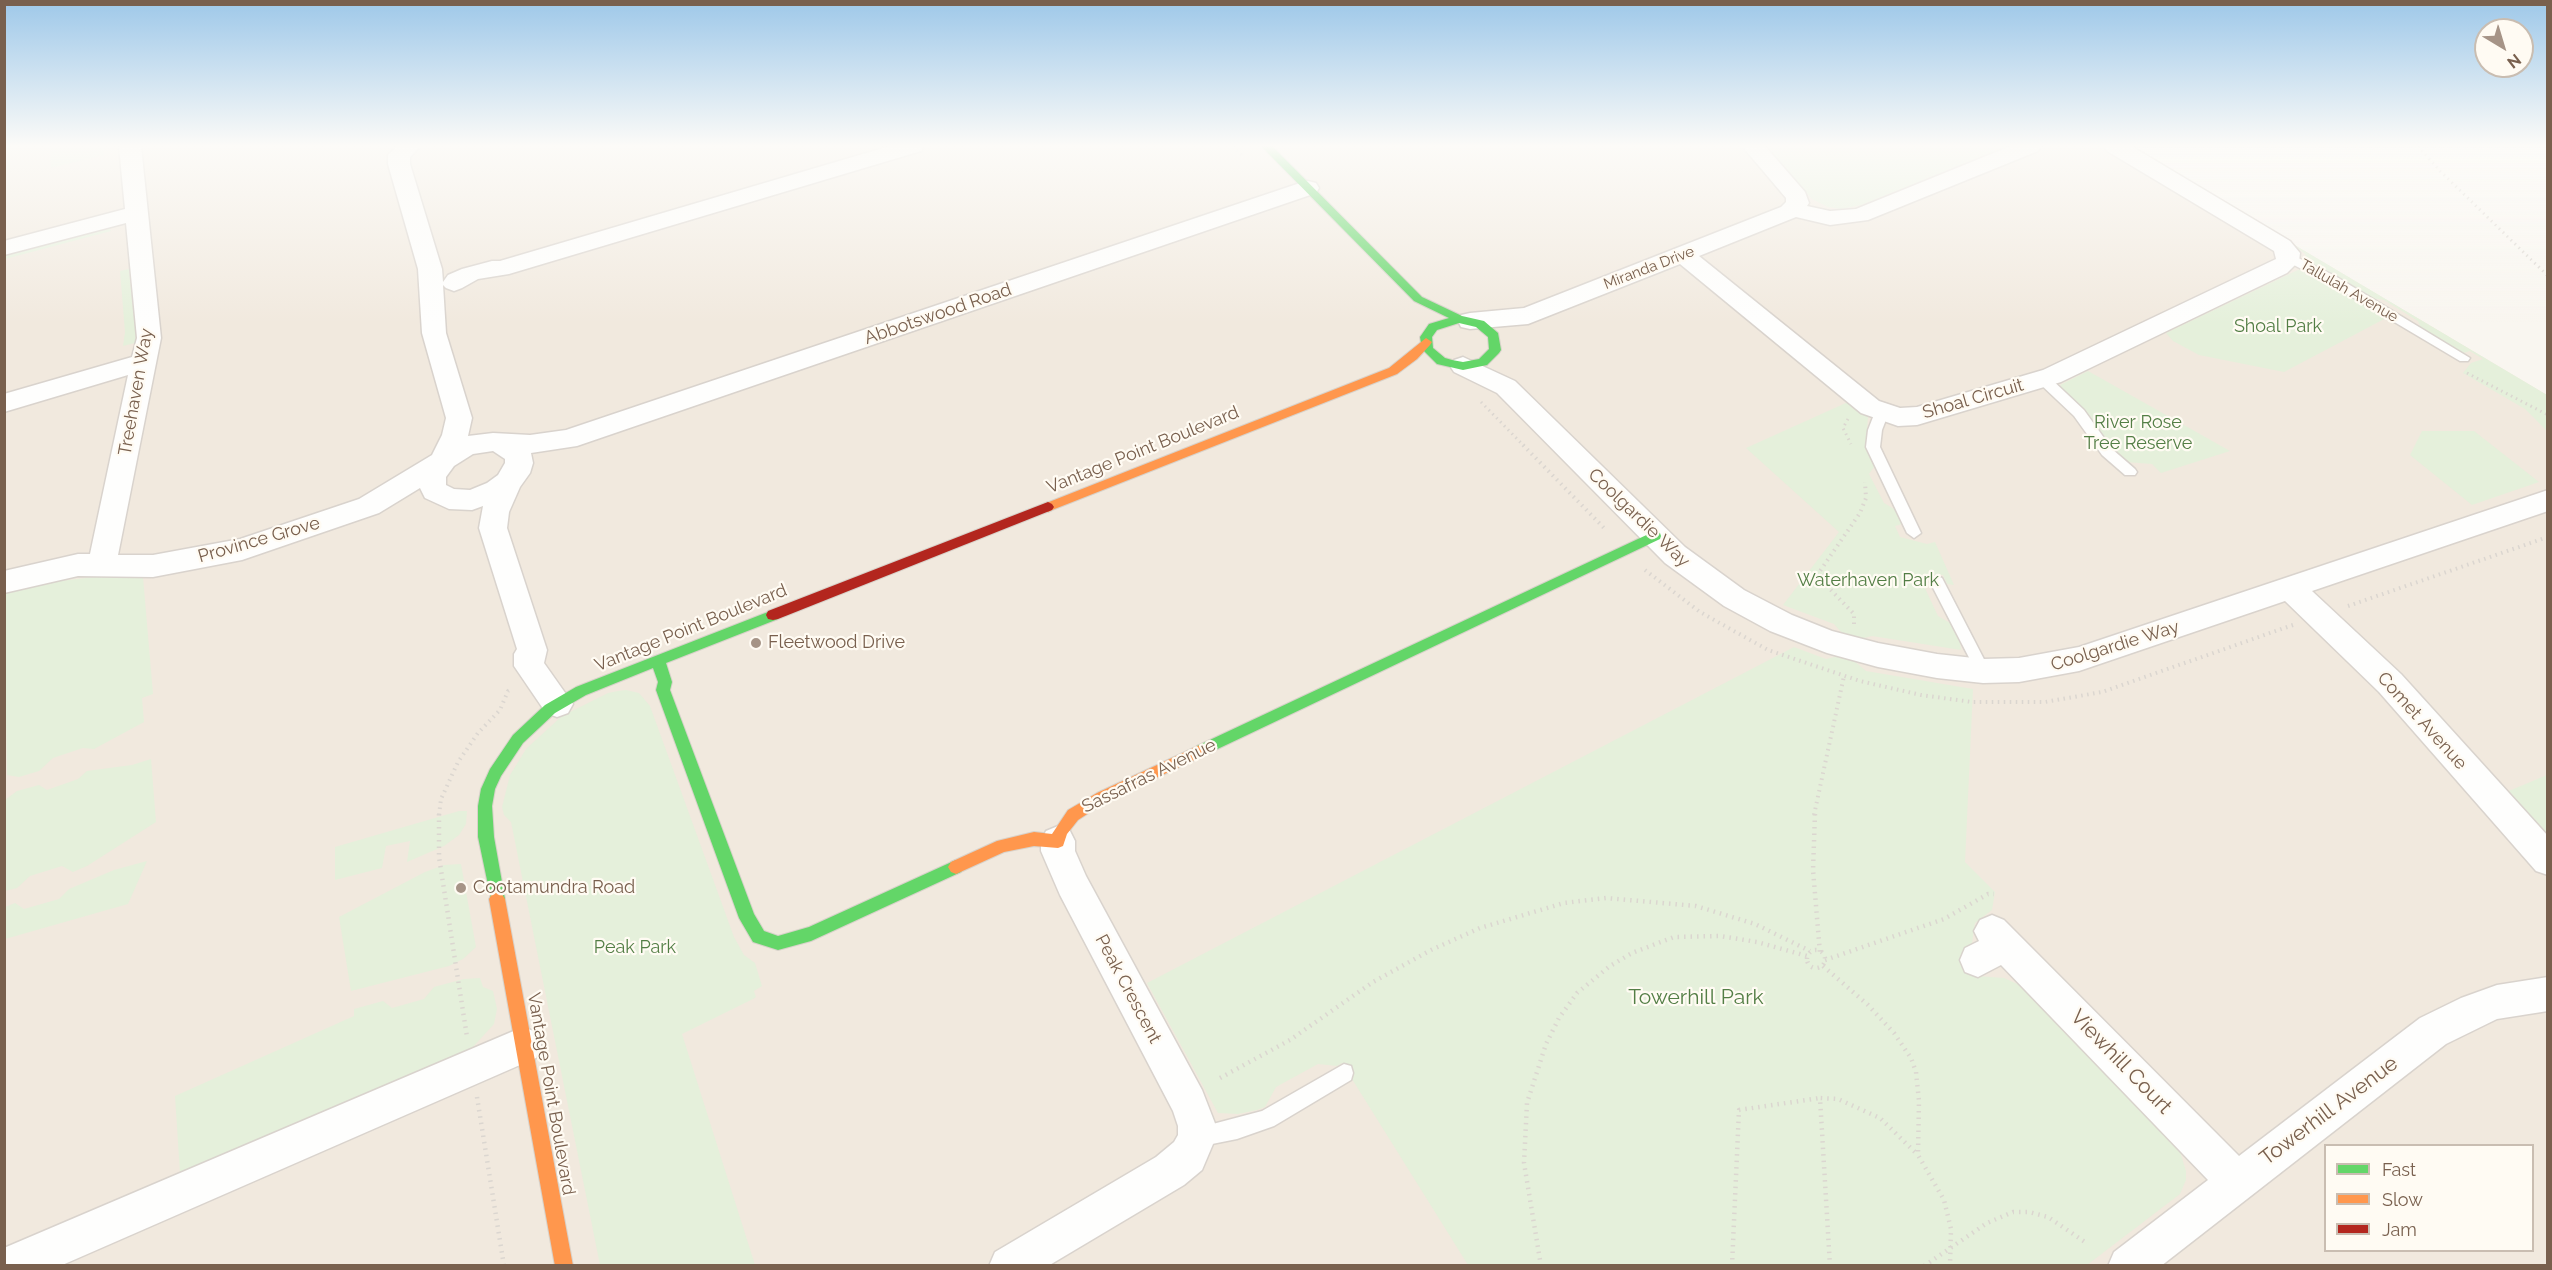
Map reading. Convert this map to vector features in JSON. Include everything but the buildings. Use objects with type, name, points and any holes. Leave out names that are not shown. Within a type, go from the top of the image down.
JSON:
[{"type":"street","name":"Treehaven Way","points":[[102,564],[145,362],[149,330],[136,205]]},
{"type":"street","points":[[412,205],[427,254],[443,286],[434,333],[459,418],[455,435],[432,476],[432,484],[435,491],[470,509],[493,528]]},
{"type":"street","points":[[443,286],[464,284],[495,275],[501,269],[714,205]]},
{"type":"street","name":"Abbotswood Road","points":[[442,461],[467,446],[499,443],[530,444],[568,439],[1258,205]]},
{"type":"street","points":[[1325,205],[1418,299],[1489,330],[1496,347],[1483,362],[1457,365],[1433,355],[1427,337],[1427,320],[1418,299]]},
{"type":"street","points":[[1796,206],[1830,218],[1851,216],[1885,205]]},
{"type":"street","name":"Tallulah Avenue","points":[[2214,205],[2282,246],[2288,257]]},
{"type":"street","name":"Miranda Drive","points":[[1465,320],[1528,316],[1683,255],[1796,206]]},
{"type":"street","points":[[4,248],[137,213]]},
{"type":"street","name":"Shoal Circuit","points":[[1683,255],[1849,391],[1882,412],[1898,417],[1917,416],[2043,379],[2272,271],[2284,264],[2288,257]]},
{"type":"street","name":"Miranda Drive","points":[[1496,347],[1528,316]]},
{"type":"street","points":[[1427,337],[1441,322],[1465,320]]},
{"type":"street","name":"Vantage Point Boulevard","points":[[564,1266],[486,837],[485,806],[488,789],[506,755],[532,724],[567,699],[656,672],[1393,371],[1413,356],[1427,337]]},
{"type":"street","name":"Coolgardie Way","points":[[1496,347],[1498,370],[1506,387],[1655,536],[1692,569],[1734,598],[1781,623],[1850,648],[1909,662],[1983,671],[2038,668],[2079,659],[2547,500]]},
{"type":"street","points":[[4,403],[145,362]]},
{"type":"street","name":"Vantage Point Boulevard","points":[[1393,371],[1457,365]]},
{"type":"street","name":"Coolgardie Way","points":[[1457,365],[1506,387]]},
{"type":"street","points":[[459,418],[479,435],[499,443],[518,455],[519,463],[495,512],[493,528],[534,664],[567,699]]},
{"type":"street","name":"Abbotswood Road","points":[[449,499],[484,496],[568,439]]},
{"type":"street","name":"Province Grove","points":[[4,582],[54,568],[102,564],[153,566],[242,549],[369,506],[442,461]]},
{"type":"street","name":"Province Grove","points":[[369,506],[449,499]]},
{"type":"street","name":"Sassafras Avenue","points":[[1058,841],[1060,832],[1073,815],[1102,797],[1655,536]]},
{"type":"street","name":"Comet Avenue","points":[[2290,588],[2390,683],[2547,860]]},
{"type":"street","points":[[656,672],[747,918],[759,937],[768,941],[778,943],[792,941],[811,934],[1002,846],[1034,839],[1058,841]]},
{"type":"street","name":"Peak Crescent","points":[[1058,841],[1058,851],[1072,884],[1190,1103],[1196,1120],[1197,1137]]},
{"type":"street","name":"Viewhill Court","points":[[1992,945],[2236,1181]]},
{"type":"street","name":"Towerhill Avenue","points":[[2128,1266],[2433,1031],[2490,1005],[2547,994]]},
{"type":"street","points":[[11,1266],[188,1187],[524,1045]]},
{"type":"street","points":[[1009,1266],[1175,1168],[1188,1156],[1197,1137]]},
{"type":"lane","name":"Tallulah Avenue","points":[[2288,257],[2325,276],[2464,358]]},
{"type":"lane","points":[[2043,379],[2079,413],[2107,452],[2130,471]]},
{"type":"lane","points":[[1882,412],[1875,430],[1874,447],[1914,533]]},
{"type":"lane","points":[[1937,582],[1983,671]]},
{"type":"lane","points":[[1197,1137],[1237,1129],[1267,1119],[1344,1073]]},
{"type":"path","points":[[2475,205],[2547,276]]},
{"type":"path","points":[[2464,372],[2547,415]]},
{"type":"path","points":[[1851,417],[1846,421],[1843,429],[1855,452]]},
{"type":"path","points":[[1864,478],[1866,498],[1860,513],[1824,561],[1820,572],[1827,586],[1855,616],[1814,817],[1813,870],[1820,952],[1824,963],[1894,1033],[1911,1058],[1919,1092],[1918,1155]]},
{"type":"path","points":[[504,1266],[438,849],[438,819],[441,799],[458,762],[468,746],[500,710],[508,691],[534,664]]},
{"type":"path","points":[[1809,954],[1810,964],[1819,968],[1824,963],[1944,919],[1988,894],[1994,894]]},
{"type":"path","points":[[1220,1078],[1290,1040],[1373,982],[1431,950],[1479,928],[1564,903],[1606,898],[1696,906],[1755,924],[1809,954]]},
{"type":"path","points":[[1541,1266],[1524,1162],[1527,1103],[1546,1044],[1559,1018],[1577,993],[1620,960],[1674,937],[1719,936],[1809,954],[1820,952]]},
{"type":"path","points":[[1732,1266],[1739,1110],[1831,1097],[1880,1118],[1918,1155],[1944,1200],[1952,1246],[1950,1266]]},
{"type":"path","points":[[1820,1098],[1830,1266]]},
{"type":"path","points":[[1923,1266],[1997,1217],[2021,1211],[2048,1217],[2085,1242]]},
{"type":"shaded area","points":[[5,205],[2228,205],[2547,395],[2547,1265],[5,1266]]},
{"type":"green space","points":[[1825,205],[1860,205],[1841,209]]},
{"type":"green space","points":[[109,228],[111,231],[5,259],[5,255]]},
{"type":"green space","points":[[2293,244],[2547,395],[2547,431],[2525,409],[2463,373],[2471,363],[2483,359],[2470,351],[2463,353],[2421,328],[2418,321],[2384,300],[2370,298],[2316,266],[2307,260],[2305,254]]},
{"type":"green space","points":[[129,269],[136,338],[135,343],[123,346],[125,332],[120,271]]},
{"type":"green space","name":"Shoal Park","points":[[2300,269],[2314,274],[2388,317],[2284,372],[2199,355],[2173,341],[2166,333]]},
{"type":"green space","name":"River Rose Tree Reserve","points":[[2088,371],[2230,451],[2161,473],[2152,464],[2126,462],[2110,446],[2091,417],[2064,392],[2060,385]]},
{"type":"green space","name":"Waterhaven Park","points":[[1848,402],[1868,417],[1866,445],[1874,467],[1869,474],[1884,503],[1894,509],[1902,524],[1895,526],[1900,537],[1927,544],[1935,542],[1954,585],[1947,584],[1943,575],[1928,576],[1923,584],[1938,616],[1950,623],[1960,642],[1961,650],[1872,636],[1860,639],[1842,633],[1834,624],[1783,605],[1839,532],[1746,448]]},
{"type":"green space","points":[[2422,431],[2474,431],[2539,482],[2472,505],[2410,455]]},
{"type":"green space","points":[[96,577],[143,577],[153,694],[142,698],[144,722],[94,749],[83,748],[53,758],[39,771],[19,777],[7,775],[4,593],[41,583]]},
{"type":"green space","name":"Towerhill Park","points":[[1794,647],[1826,659],[1839,656],[1853,660],[1866,671],[1973,689],[1965,862],[1995,892],[1992,910],[1975,923],[1972,943],[1960,956],[1978,976],[2004,978],[2024,987],[2178,1145],[2186,1171],[2186,1180],[2180,1194],[2087,1265],[1468,1265],[1342,1063],[1337,1066],[1318,1064],[1276,1087],[1265,1107],[1238,1114],[1218,1113],[1147,983]]},
{"type":"green space","name":"Peak Park","points":[[626,690],[639,693],[650,706],[734,937],[744,955],[755,963],[762,986],[754,991],[756,997],[753,999],[682,1034],[755,1265],[600,1265],[511,822],[504,815],[502,807],[510,775],[526,749],[562,716],[608,693]]},
{"type":"green space","points":[[151,759],[156,822],[87,866],[73,872],[62,866],[30,876],[17,888],[5,891],[5,800],[17,791],[39,785],[47,790],[78,779],[87,771],[132,765]]},
{"type":"green space","points":[[2547,775],[2547,840],[2504,793]]},
{"type":"green space","points":[[459,811],[467,811],[466,824],[459,835],[444,846],[407,862],[410,841],[386,846],[382,868],[335,880],[335,847]]},
{"type":"green space","points":[[147,861],[128,904],[5,939],[5,907],[15,903],[24,909],[59,899],[69,889],[114,870]]},
{"type":"green space","points":[[461,864],[476,947],[463,959],[449,966],[351,991],[339,917],[425,872],[444,865]]},
{"type":"green space","points":[[480,978],[483,987],[493,991],[497,1009],[494,1024],[472,1048],[180,1173],[175,1096],[354,1016],[354,1009],[383,1001],[392,1008],[424,999],[434,987],[464,979]]},
{"type":"traffic: fast","points":[[1325,205],[1418,299],[1459,319]]},
{"type":"traffic: fast","points":[[1459,319],[1480,324],[1494,336],[1495,350],[1483,362],[1463,366],[1452,364],[1441,361],[1428,349],[1426,337],[1433,327],[1459,319]]},
{"type":"traffic: fast","points":[[1202,750],[1655,536]]},
{"type":"traffic: fast","points":[[497,899],[486,837],[485,806],[488,789],[495,773],[518,739],[550,709],[581,691],[773,615]]},
{"type":"traffic: fast","points":[[658,661],[665,682],[663,690],[747,918],[759,937],[778,943],[811,934],[956,867]]},
{"type":"traffic: slow","points":[[1048,507],[1393,371],[1413,356],[1426,342]]},
{"type":"traffic: slow","points":[[956,867],[1002,846],[1034,839],[1058,841],[1060,832],[1073,815],[1102,797],[1202,750]]},
{"type":"traffic: slow","points":[[497,899],[564,1266]]},
{"type":"traffic: jam","points":[[773,615],[1048,507]]},
{"type":"place","name":"Fleetwood Drive","points":[[756,643]]},
{"type":"place","name":"Cootamundra Road","points":[[461,888]]}]
